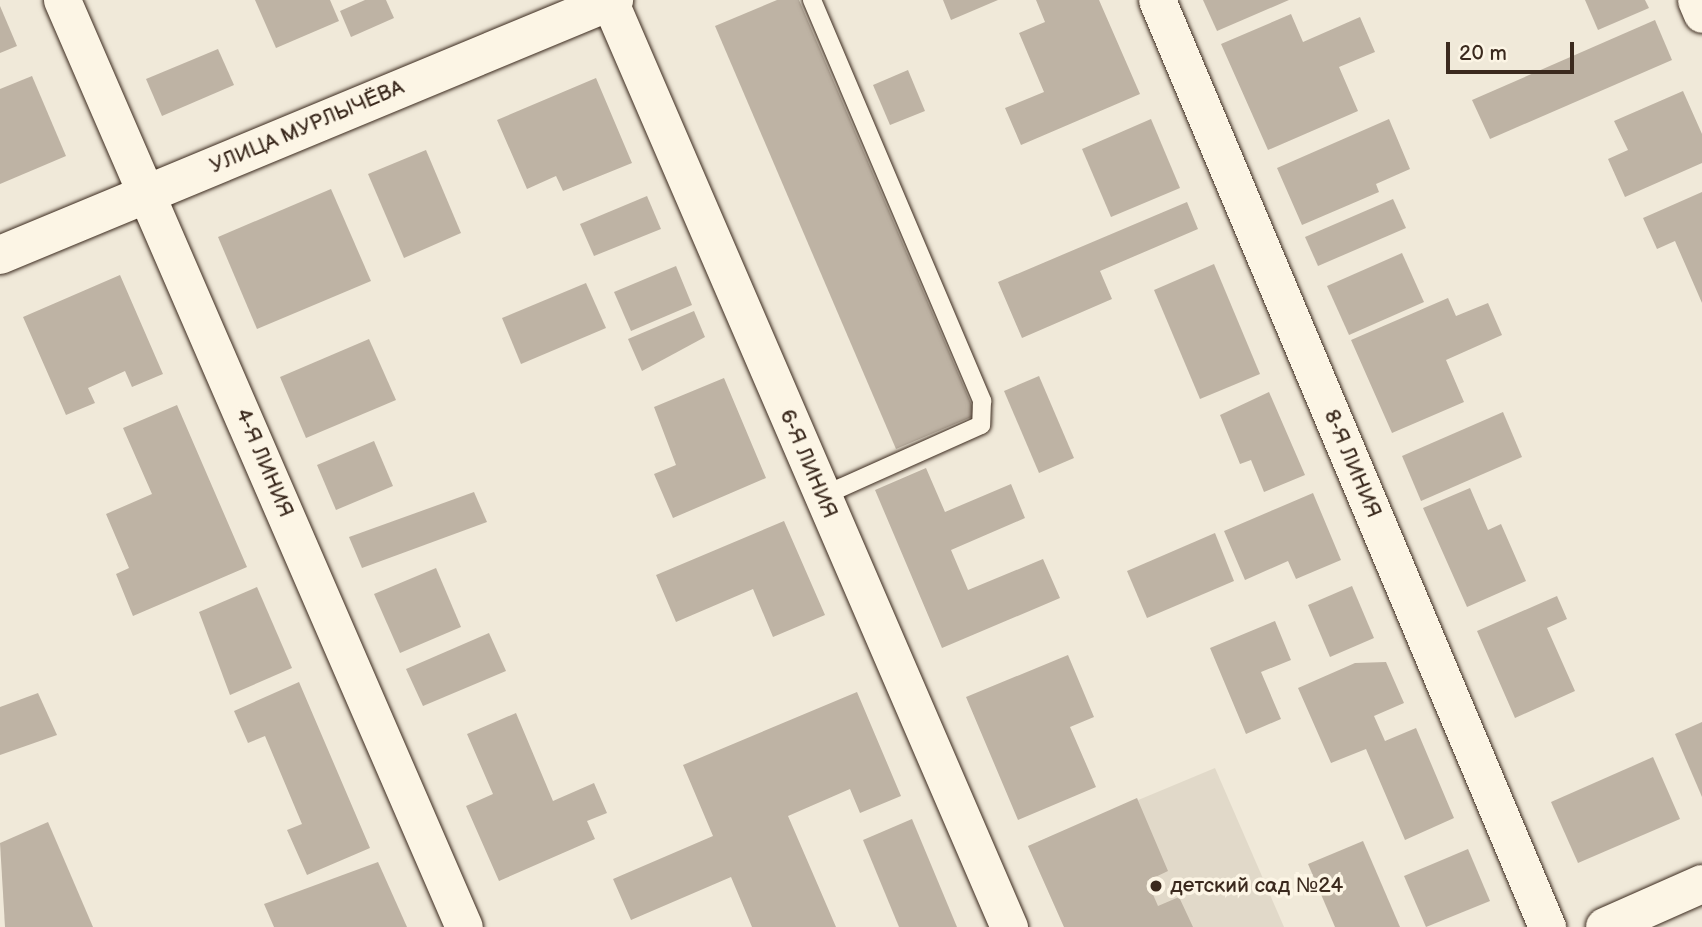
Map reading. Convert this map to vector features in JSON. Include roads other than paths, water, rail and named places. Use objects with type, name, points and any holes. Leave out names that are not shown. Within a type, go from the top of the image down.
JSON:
[{"type":"street","name":"4-Я ЛИНИЯ","points":[[62,0],[464,927]]},
{"type":"street","name":"8-Я ЛИНИЯ","points":[[1157,0],[1548,927]]},
{"type":"street","points":[[1696,0],[1702,14]]},
{"type":"street","name":"УЛИЦА МУРЛЫЧЁВА","points":[[0,255],[611,1]]},
{"type":"street","name":"6-Я ЛИНИЯ","points":[[611,1],[1009,927]]},
{"type":"street","points":[[1605,927],[1702,884]]},
{"type":"lane","points":[[812,0],[982,401],[981,425],[822,496]]},
{"type":"place","name":"детский сад №24","points":[[1156,886]]}]
